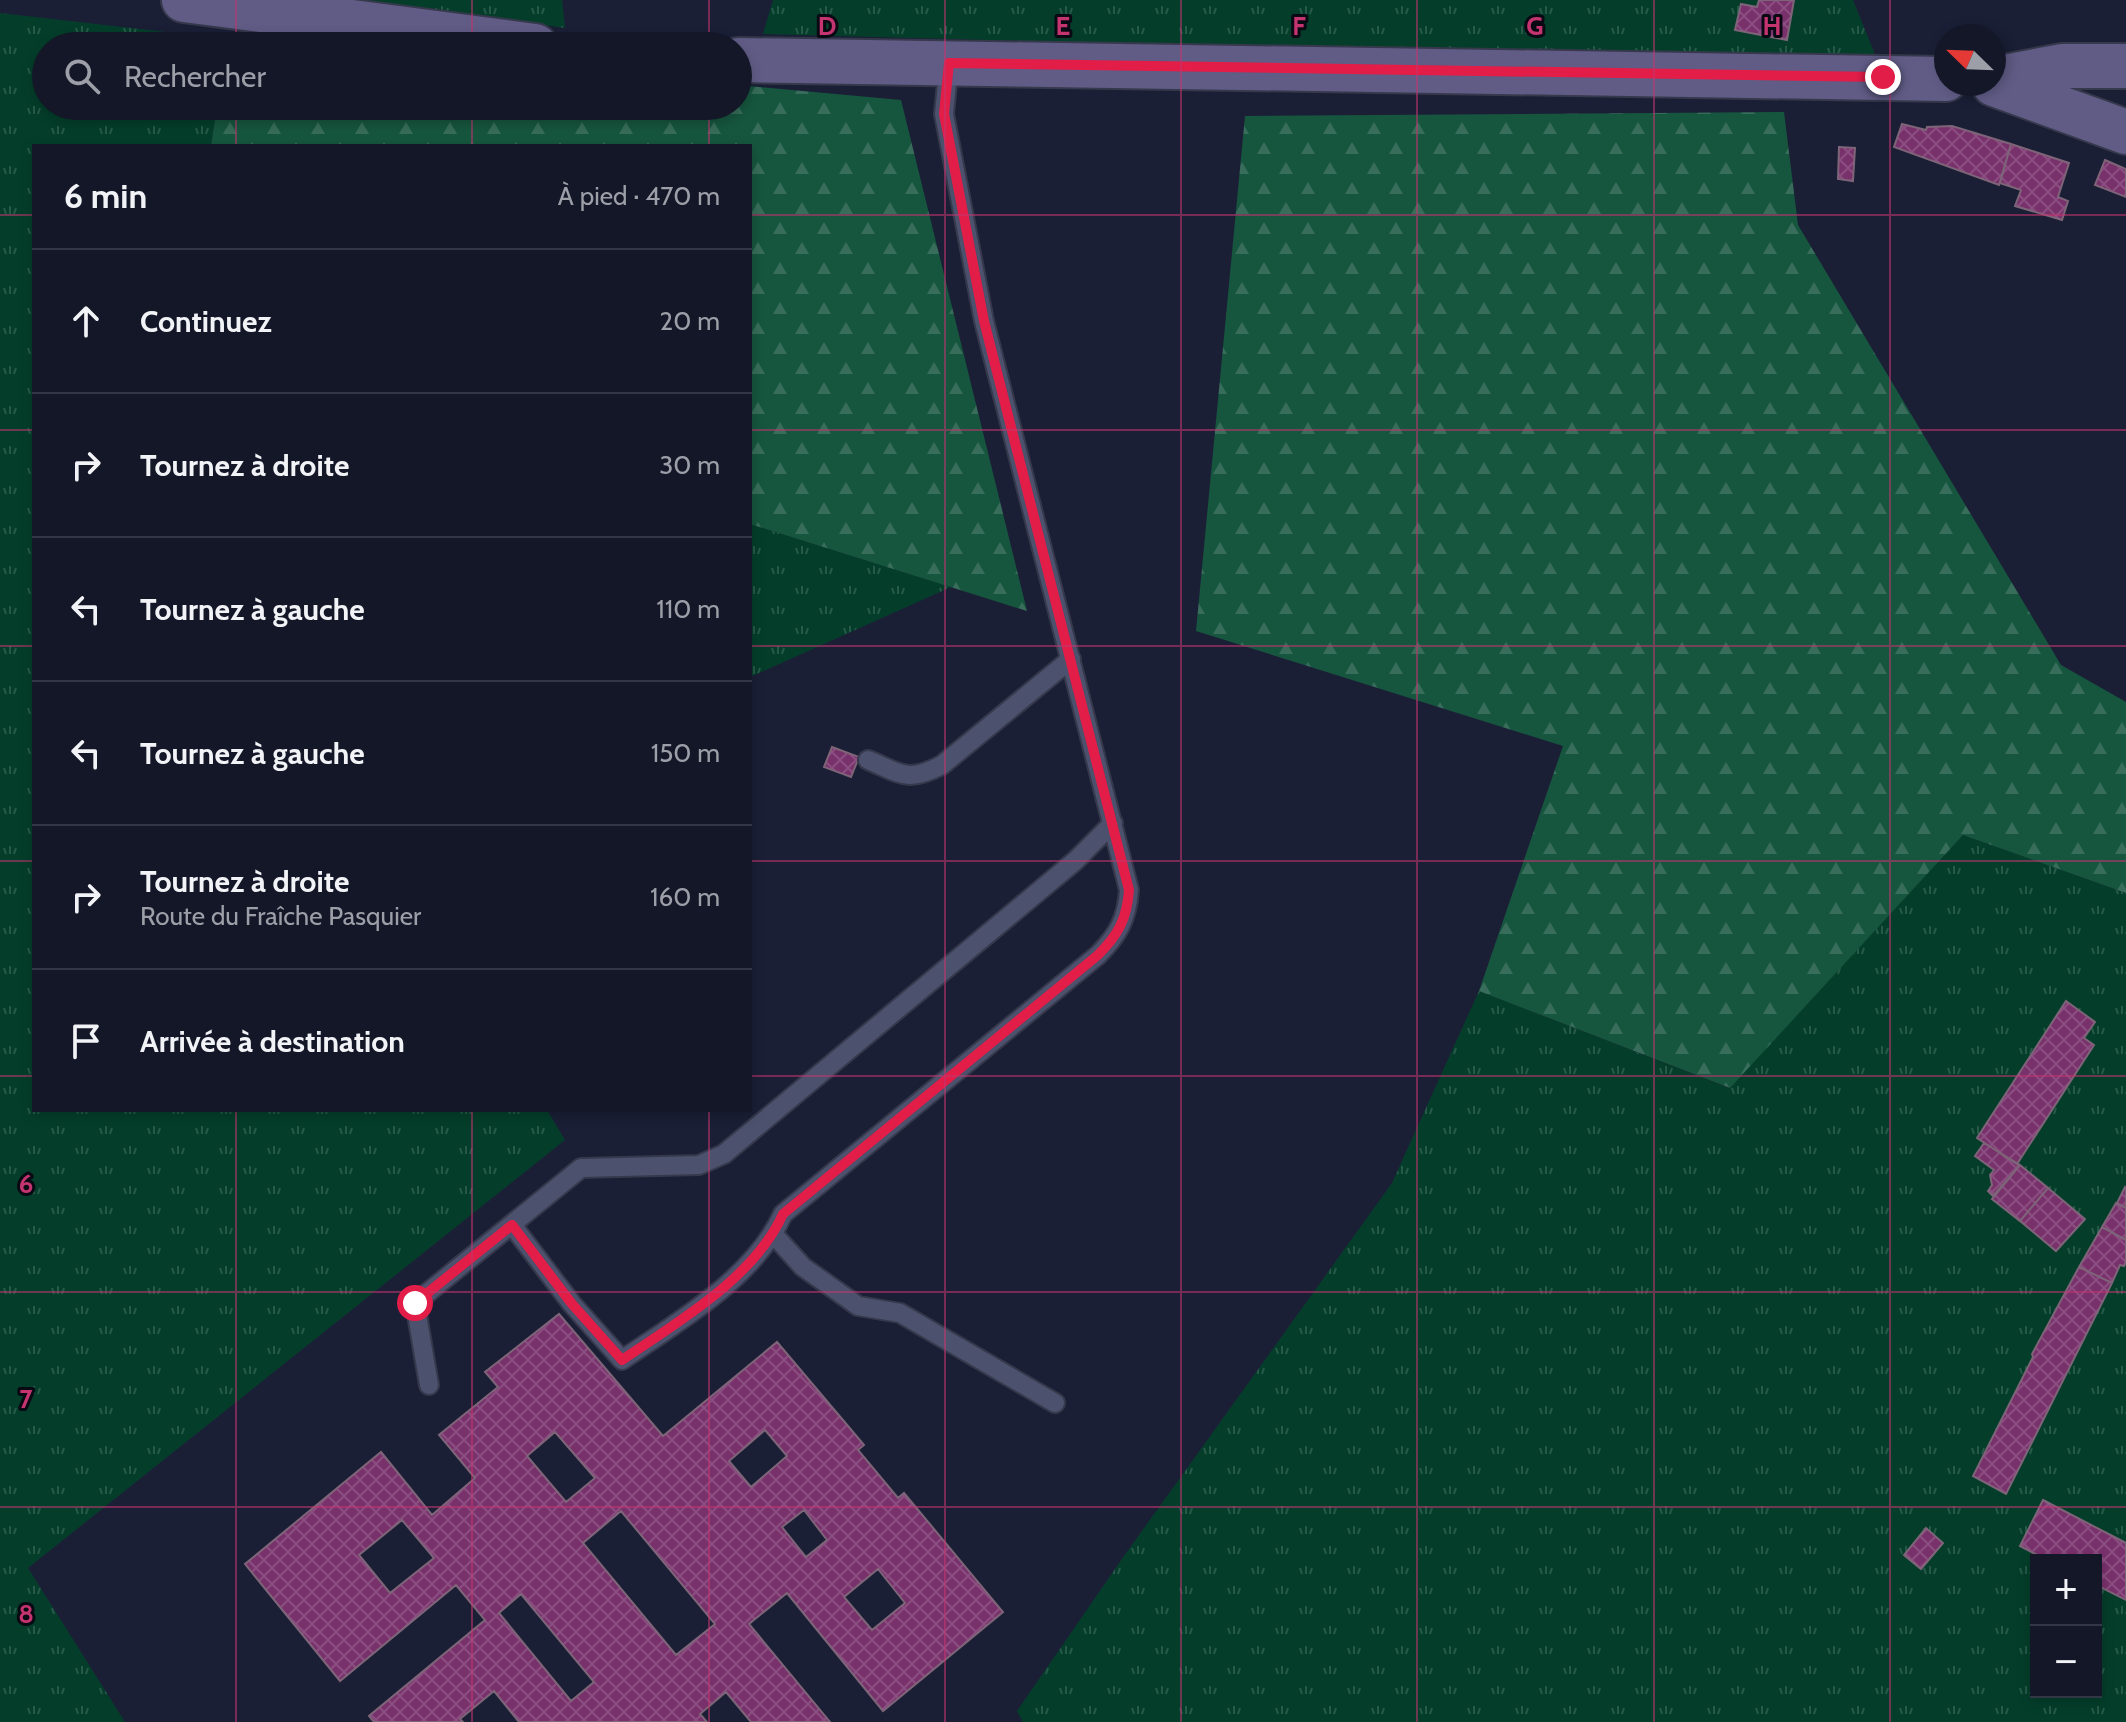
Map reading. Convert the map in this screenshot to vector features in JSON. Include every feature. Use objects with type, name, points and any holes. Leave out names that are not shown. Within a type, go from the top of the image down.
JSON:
[{"type":"main road","points":[[184,0],[428,32]]},
{"type":"main road","points":[[752,60],[1934,79]]},
{"type":"main road","points":[[2006,79],[2062,66],[2126,66]]},
{"type":"main road","points":[[2006,86],[2126,130]]},
{"type":"main road","points":[[2126,88],[2122,114],[2126,130]]},
{"type":"lane","points":[[512,1225],[572,1304],[622,1360],[688,1314],[754,1261],[774,1235],[783,1214],[1098,955],[1116,937],[1127,913],[1129,890],[1113,823],[978,291],[944,114],[949,63]]},
{"type":"lane","points":[[868,760],[905,775],[920,776],[942,765],[1071,659]]},
{"type":"lane","points":[[429,1385],[415,1303],[581,1168],[699,1165],[724,1154],[1075,861],[1113,823]]},
{"type":"lane","points":[[774,1235],[803,1267],[858,1306],[900,1313],[1055,1403]]},
{"type":"green space","points":[[360,0],[562,0],[565,28]]},
{"type":"green space","points":[[773,0],[1853,0],[1876,57],[1781,61],[763,34]]},
{"type":"green space","points":[[0,13],[166,32],[32,32],[32,120],[215,120],[211,144],[32,144],[32,1112],[548,1112],[565,1140],[28,1568],[125,1722],[0,1722]]},
{"type":"green space","points":[[752,86],[901,100],[1027,611],[752,525],[752,144],[211,144],[215,120],[752,120]]},
{"type":"green space","points":[[1784,112],[1798,225],[2061,665],[2126,702],[2126,893],[1963,835],[1730,1088],[1479,991],[1563,746],[1196,631],[1245,116]]},
{"type":"green space","points":[[752,525],[951,587],[752,676]]},
{"type":"green space","points":[[1963,835],[2126,893],[2126,1722],[1023,1722],[1017,1711],[1124,1556],[1392,1183],[1479,991],[1729,1088]]},
{"type":"building","points":[[1759,0],[1794,0],[1787,40],[1735,30],[1741,4],[1757,7]]},
{"type":"building","points":[[1902,124],[1926,130],[1927,127],[1952,126],[2011,144],[1999,185],[1894,147]]},
{"type":"building","points":[[2011,144],[2069,163],[2058,197],[2068,201],[2062,220],[2015,206],[2021,190],[2000,183]]},
{"type":"building","points":[[1839,147],[1855,148],[1853,181],[1838,179]]},
{"type":"building","points":[[2105,160],[2126,169],[2126,197],[2095,185]]},
{"type":"building","points":[[832,747],[859,757],[851,777],[824,767]]},
{"type":"building","points":[[2066,1001],[2095,1022],[2084,1038],[2094,1045],[2017,1164],[1977,1138]]},
{"type":"building","points":[[1984,1143],[2020,1165],[1993,1196],[1988,1191],[1992,1185],[1990,1175],[1994,1170],[1975,1156]]},
{"type":"building","points":[[2020,1165],[2048,1188],[2020,1221],[1992,1199]]},
{"type":"building","points":[[2048,1188],[2085,1219],[2056,1251],[2020,1221]]},
{"type":"building","points":[[2126,1188],[2126,1208],[2117,1203]]},
{"type":"building","points":[[2116,1203],[2126,1208],[2126,1240],[2102,1227]]},
{"type":"building","points":[[2102,1227],[2126,1240],[2126,1262],[2124,1266],[2120,1265],[2112,1283],[2079,1267]]},
{"type":"building","points":[[2079,1267],[2112,1283],[2006,1494],[1973,1476],[2032,1354]]},
{"type":"building","points":[[559,1314],[663,1436],[777,1342],[864,1445],[858,1450],[898,1498],[904,1493],[1003,1612],[883,1711],[787,1593],[749,1624],[830,1722],[751,1722],[726,1692],[700,1714],[707,1722],[519,1722],[494,1691],[460,1719],[463,1722],[374,1722],[369,1716],[485,1620],[456,1585],[340,1681],[245,1564],[381,1452],[432,1515],[475,1478],[439,1435],[498,1387],[485,1372]],"holes":[[[765,1430],[787,1456],[751,1487],[729,1461]],[[555,1432],[595,1478],[566,1502],[527,1456]],[[804,1510],[827,1540],[806,1557],[782,1527]],[[621,1511],[715,1624],[676,1655],[583,1543]],[[402,1520],[434,1558],[390,1593],[359,1555]],[[878,1569],[905,1603],[872,1630],[844,1597]],[[521,1594],[594,1682],[571,1701],[499,1613]]]},
{"type":"building","points":[[2043,1500],[2126,1543],[2126,1600],[2102,1588],[2102,1554],[2035,1554],[2020,1546]]},
{"type":"building","points":[[1926,1528],[1943,1543],[1921,1569],[1904,1555]]},
{"type":"route","points":[[415,1303],[512,1225],[572,1304],[622,1360],[688,1314],[754,1261],[774,1235],[783,1214],[1098,955],[1116,937],[1127,913],[1129,890],[984,321],[944,114],[949,63],[1883,77]]}]
